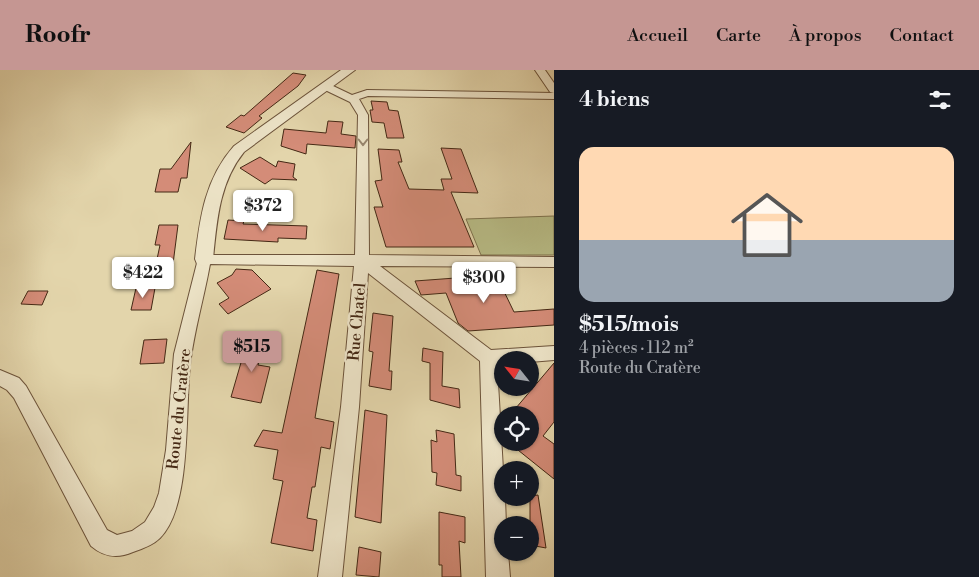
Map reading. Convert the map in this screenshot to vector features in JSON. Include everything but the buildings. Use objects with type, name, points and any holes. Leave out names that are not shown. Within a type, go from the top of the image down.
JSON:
[{"type":"street","name":"Route du Cratère","points":[[0,378],[12,384],[20,392],[99,538],[108,546],[121,546],[141,538],[154,529],[163,514],[171,489],[181,366],[204,259],[212,201],[227,162],[239,150],[349,70]]},
{"type":"street","points":[[540,70],[554,90]]},
{"type":"street","points":[[327,87],[352,98],[367,93],[554,96]]},
{"type":"street","name":"Rue Chatel","points":[[330,577],[350,407],[362,260],[363,115],[361,106],[352,98]]},
{"type":"street","points":[[204,259],[554,262]]},
{"type":"street","points":[[362,260],[488,358],[554,353]]},
{"type":"street","points":[[488,358],[498,577]]},
{"type":"green space","points":[[554,216],[554,255],[481,255],[466,219]]}]
